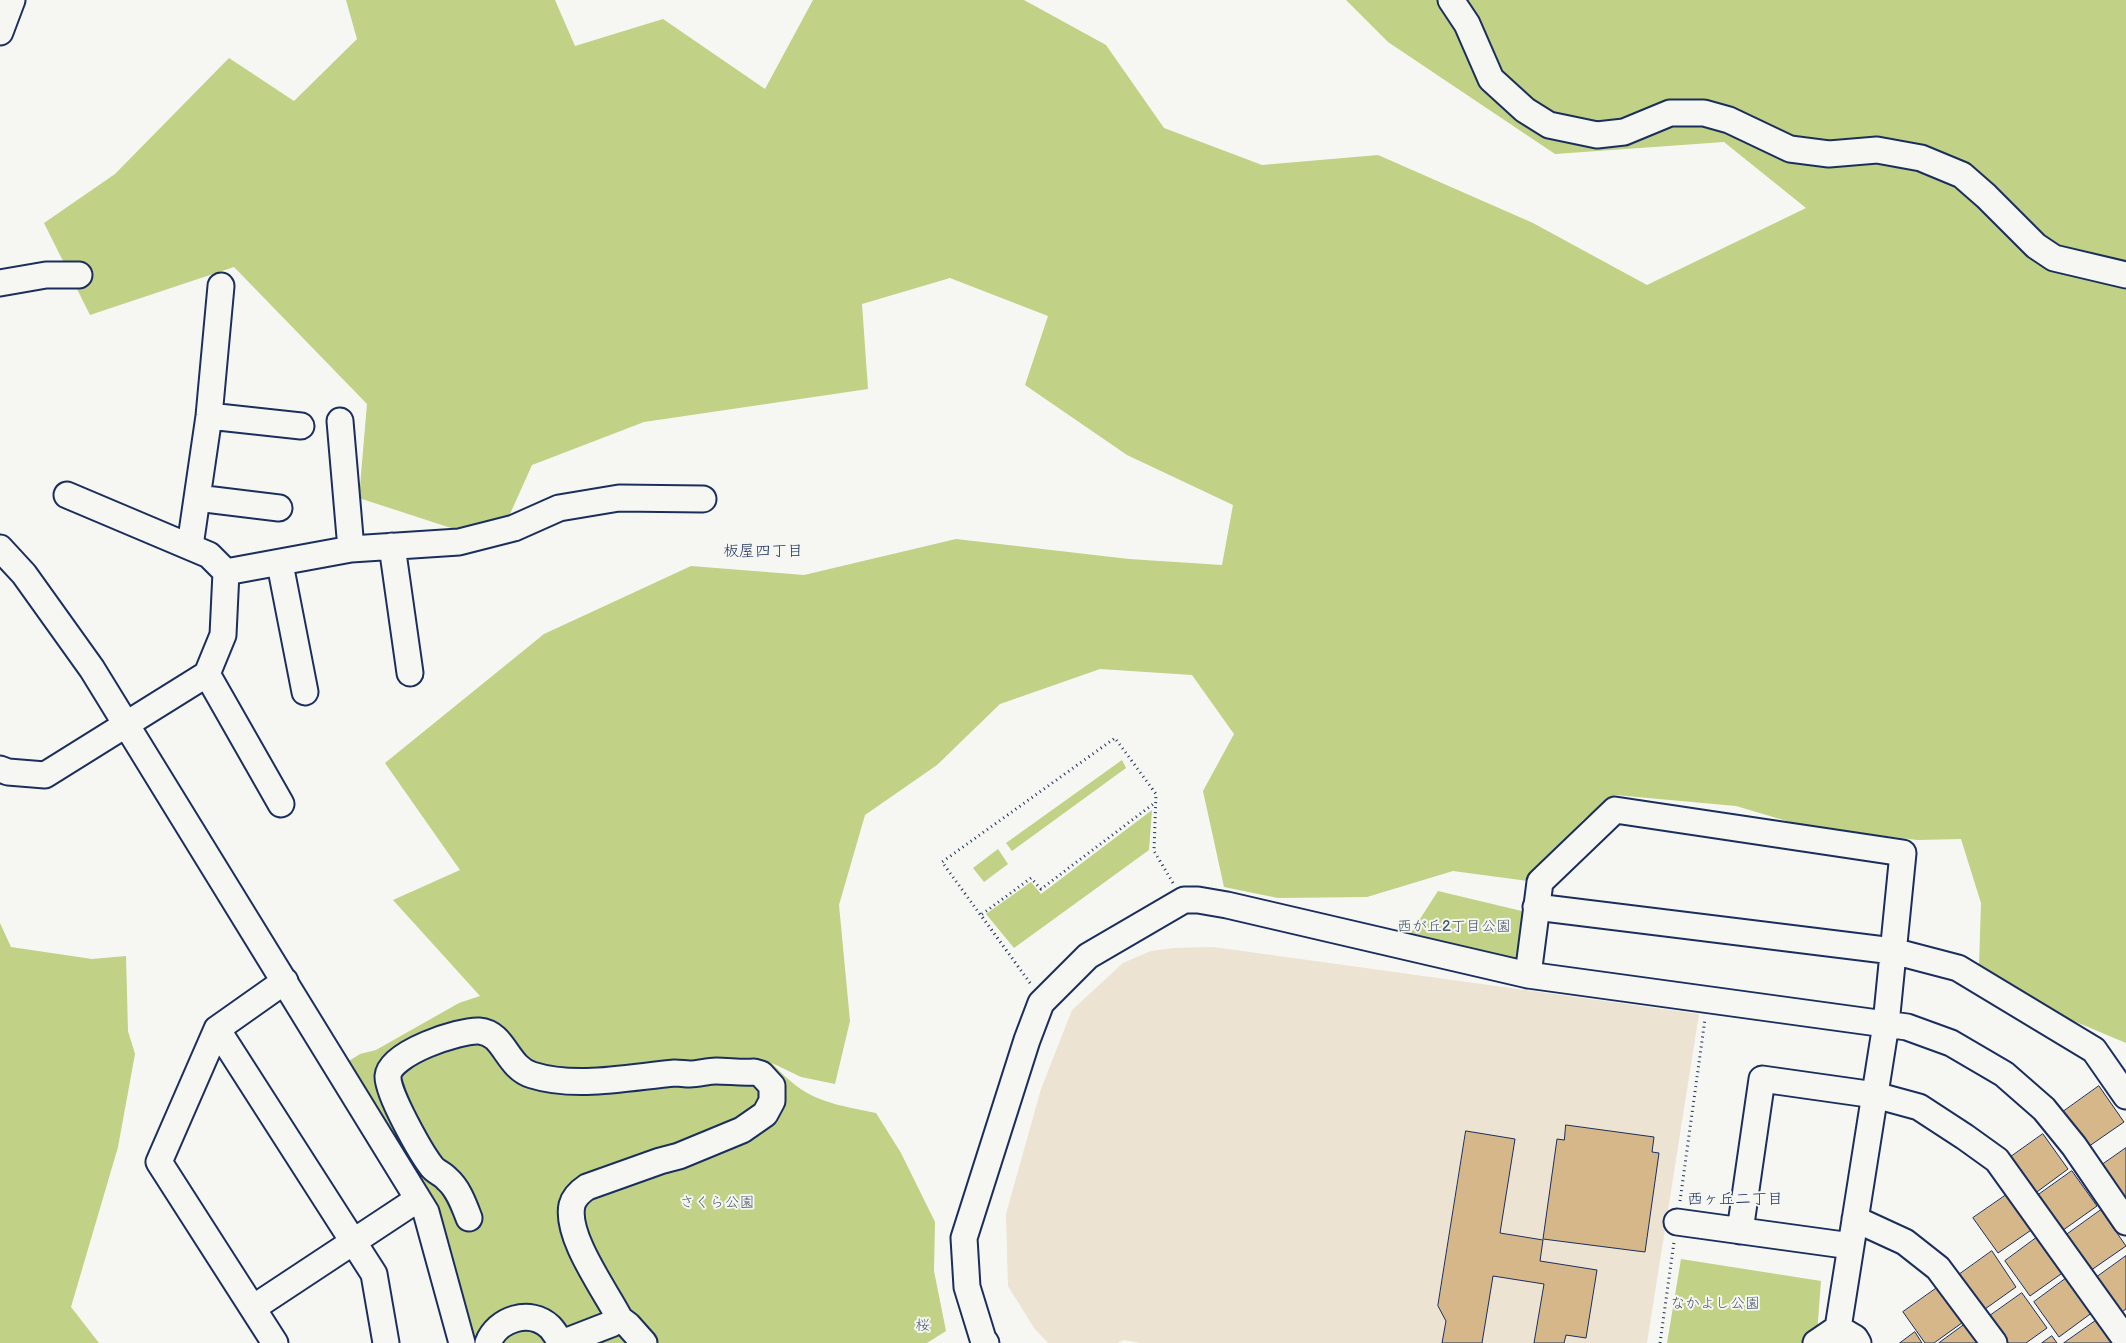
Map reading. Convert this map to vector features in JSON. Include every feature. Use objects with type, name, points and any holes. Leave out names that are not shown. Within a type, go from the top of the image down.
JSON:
[{"type":"street","points":[[0,32],[12,0]]},
{"type":"street","points":[[1451,0],[1467,24],[1491,78],[1525,110],[1549,125],[1597,135],[1624,132],[1670,113],[1704,113],[1729,120],[1790,149],[1829,154],[1877,150],[1922,158],[1962,175],[2036,246],[2054,258],[2126,275]]},
{"type":"street","points":[[0,283],[46,275],[79,275]]},
{"type":"street","points":[[190,546],[209,416],[221,286]]},
{"type":"street","points":[[209,416],[301,426]]},
{"type":"street","points":[[340,421],[351,549]]},
{"type":"street","points":[[0,769],[8,772],[45,775],[207,674],[223,635],[226,572],[210,555],[67,495]]},
{"type":"street","points":[[197,498],[279,508]]},
{"type":"street","points":[[226,572],[280,564],[351,549],[459,542],[514,528],[559,508],[611,500],[703,499]]},
{"type":"street","points":[[392,546],[410,673]]},
{"type":"street","points":[[0,548],[24,574],[92,669],[418,1198],[426,1212],[462,1343]]},
{"type":"street","points":[[280,564],[305,692]]},
{"type":"street","points":[[207,674],[281,804]]},
{"type":"street","points":[[1528,975],[1540,882],[1615,810],[1903,853],[1886,1024],[1838,1328],[1816,1343]]},
{"type":"street","points":[[986,1343],[983,1339],[968,1286],[964,1238],[1027,1040],[1041,1003],[1088,956],[1184,900],[1198,900],[1227,905],[1528,975],[1907,1027],[1951,1042],[2004,1074],[2044,1109],[2074,1146],[2126,1222]]},
{"type":"street","points":[[1536,907],[1893,951],[1958,968],[2094,1050],[2126,1096]]},
{"type":"street","points":[[274,1343],[159,1162],[218,1029],[285,981]]},
{"type":"street","points":[[218,1029],[374,1274],[386,1343]]},
{"type":"street","points":[[469,1218],[453,1186],[447,1178],[433,1168],[412,1135],[390,1087],[388,1075],[394,1064],[414,1050],[470,1031],[478,1031],[485,1032],[494,1037],[501,1044],[516,1067],[530,1075],[547,1079],[604,1082],[705,1071],[754,1072],[762,1074],[772,1086],[773,1094],[772,1101],[765,1114],[756,1122],[692,1152],[587,1186],[572,1204],[570,1219],[586,1260],[620,1319],[644,1343]]},
{"type":"street","points":[[1740,1231],[1762,1078],[1874,1095],[1919,1107],[1997,1160],[2126,1340]]},
{"type":"street","points":[[253,1308],[418,1198]]},
{"type":"street","points":[[1855,1219],[1905,1242],[1938,1268],[1994,1343]]},
{"type":"street","points":[[1677,1222],[1851,1246]]},
{"type":"street","points":[[488,1343],[491,1334],[498,1326],[514,1319],[527,1317],[539,1320],[550,1327],[562,1343],[620,1319]]},
{"type":"street","points":[[1838,1328],[1855,1338],[1858,1343]]},
{"type":"path","points":[[1032,985],[942,862],[1115,738],[1156,794],[1154,852],[1178,889]]},
{"type":"path","points":[[981,915],[1031,878],[1041,889],[1156,802]]},
{"type":"path","points":[[1660,1343],[1708,1000]]},
{"type":"shaded area","points":[[1213,947],[1699,1014],[1647,1343],[1141,1343],[1124,1340],[1117,1343],[1048,1343],[1034,1328],[1008,1286],[1006,1214],[1041,1089],[1072,1010],[1123,963],[1151,951],[1174,948]]},
{"type":"green space","points":[[346,0],[555,0],[575,46],[663,19],[765,89],[813,0],[1024,0],[1106,45],[1164,128],[1262,165],[1378,155],[1533,223],[1647,285],[1806,208],[1724,142],[1555,154],[1388,42],[1346,0],[2126,0],[2126,1043],[2024,1000],[1979,967],[1981,903],[1961,839],[1918,840],[1807,827],[1736,806],[1615,795],[1583,820],[1528,881],[1453,871],[1367,897],[1278,898],[1224,887],[1203,791],[1234,734],[1192,675],[1100,669],[1000,704],[937,765],[865,815],[839,905],[850,1021],[835,1084],[801,1077],[772,1063],[784,1076],[807,1093],[831,1103],[876,1113],[901,1153],[935,1222],[934,1271],[946,1331],[927,1343],[465,1343],[439,1255],[344,1064],[360,1054],[376,1050],[459,1003],[480,996],[393,900],[460,870],[385,763],[544,634],[691,566],[804,575],[956,539],[1129,559],[1222,565],[1233,505],[1127,455],[1025,385],[1048,316],[950,278],[862,304],[868,389],[644,422],[532,465],[497,543],[359,498],[367,404],[234,267],[90,315],[44,223],[115,174],[229,58],[294,101],[357,39]]},
{"type":"green space","points":[[1122,760],[1126,768],[1012,851],[1006,843]]},
{"type":"green space","points":[[1152,810],[1149,850],[1014,948],[986,914],[1031,882],[1041,894]]},
{"type":"green space","points":[[998,849],[1008,864],[984,882],[973,868]]},
{"type":"green space","name":"西が丘2丁目公園","points":[[1438,891],[1530,913],[1522,968],[1398,953]]},
{"type":"green space","points":[[0,923],[11,947],[92,959],[126,956],[128,1031],[135,1054],[118,1147],[71,1307],[99,1343],[0,1343]]},
{"type":"green space","name":"なかよし公園","points":[[1681,1259],[1821,1281],[1817,1334],[1804,1343],[1667,1343]]},
{"type":"building","points":[[2099,1086],[2124,1122],[2085,1149],[2060,1114]]},
{"type":"building","points":[[1566,1125],[1654,1137],[1652,1152],[1659,1153],[1645,1252],[1543,1239],[1557,1139],[1564,1140]]},
{"type":"building","points":[[1466,1131],[1515,1139],[1500,1233],[1543,1240],[1540,1261],[1597,1270],[1586,1338],[1566,1335],[1564,1343],[1534,1343],[1544,1284],[1493,1276],[1482,1343],[1442,1343],[1446,1321],[1438,1306]]},
{"type":"building","points":[[2043,1134],[2068,1169],[2030,1197],[2005,1161]]},
{"type":"building","points":[[2126,1148],[2126,1201],[2099,1167]]},
{"type":"building","points":[[2072,1171],[2097,1206],[2059,1233],[2034,1198]]},
{"type":"building","points":[[2012,1191],[2037,1226],[1998,1253],[1973,1218]]},
{"type":"building","points":[[2101,1210],[2126,1246],[2087,1273],[2062,1238]]},
{"type":"building","points":[[2043,1233],[2068,1269],[2030,1296],[2005,1261]]},
{"type":"building","points":[[1992,1251],[2016,1287],[1978,1314],[1953,1279]]},
{"type":"building","points":[[2126,1256],[2126,1309],[2115,1317],[2090,1282]]},
{"type":"building","points":[[2072,1274],[2097,1309],[2059,1337],[2034,1302]]},
{"type":"building","points":[[1941,1285],[1966,1320],[1934,1343],[1925,1343],[1903,1312]]},
{"type":"building","points":[[2022,1293],[2047,1328],[2026,1343],[2000,1343],[1984,1320]]},
{"type":"building","points":[[2101,1317],[2120,1343],[2064,1343]]},
{"type":"building","points":[[1968,1322],[1983,1343],[1939,1343]]},
{"type":"building","points":[[1915,1332],[1922,1343],[1900,1343]]},
{"type":"building","points":[[2052,1336],[2057,1343],[2042,1343]]},
{"type":"district","name":"板屋四丁目","points":[[763,552]]},
{"type":"district","name":"西ヶ丘二丁目","points":[[1735,1200]]},
{"type":"park label","name":"さくら公園","points":[[717,1203]]},
{"type":"park label","name":"桜","points":[[923,1326]]}]
